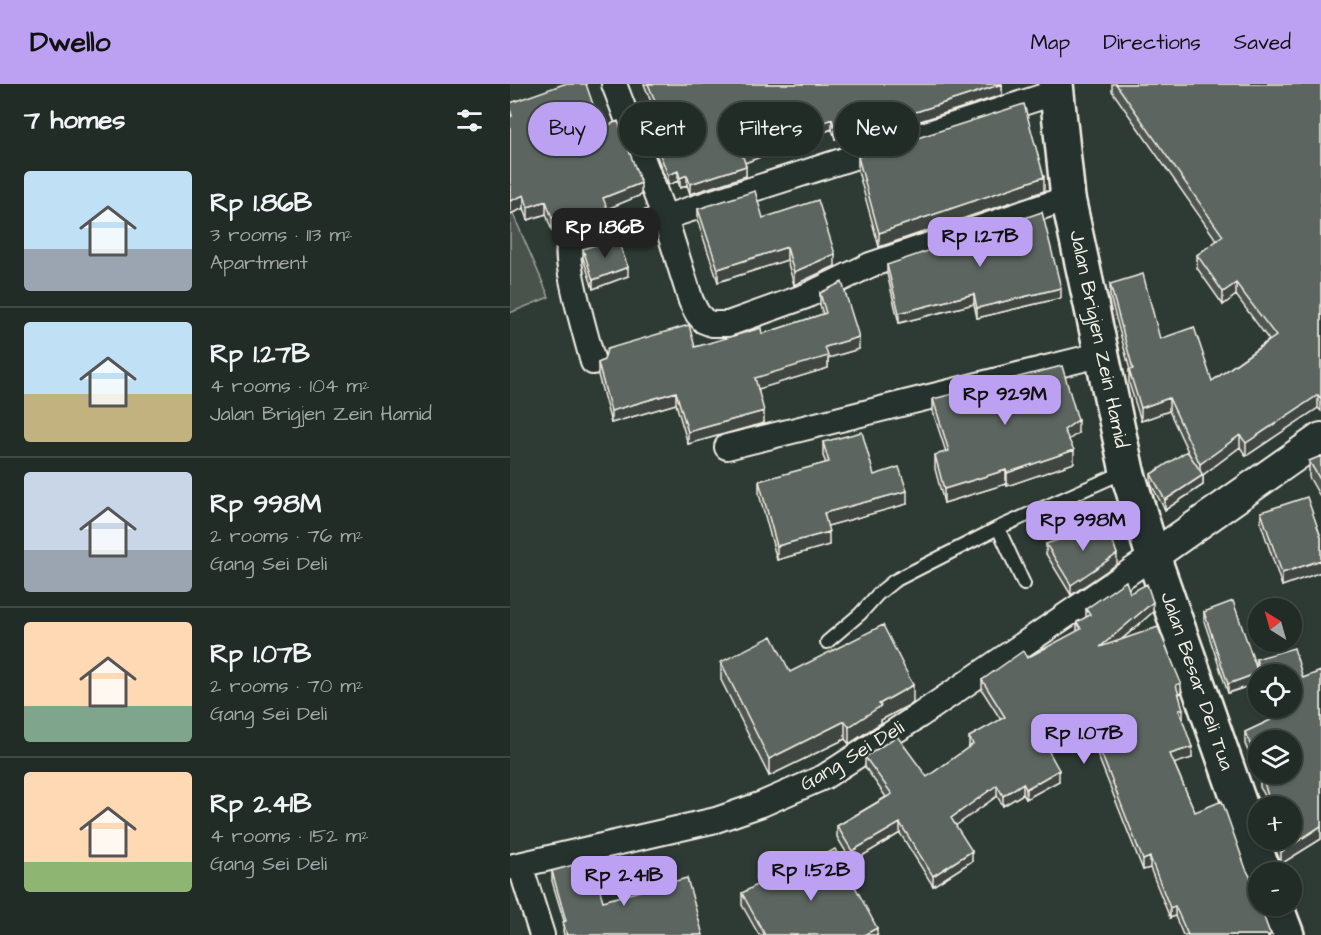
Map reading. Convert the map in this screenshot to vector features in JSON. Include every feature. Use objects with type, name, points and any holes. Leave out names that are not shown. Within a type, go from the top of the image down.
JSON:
[{"type":"main road","name":"Jalan Brigjen Zein Hamid","points":[[1056,88],[1068,198],[1127,471],[1153,556]]},
{"type":"main road","name":"Jalan Besar Deli Tua","points":[[1153,556],[1260,862]]},
{"type":"main road","points":[[1280,916],[1287,935]]},
{"type":"street","points":[[614,84],[665,218],[690,301],[704,321],[712,324],[728,324],[806,296],[870,265],[1068,198]]},
{"type":"street","points":[[593,362],[567,249],[1056,88]]},
{"type":"street","points":[[727,447],[1103,354]]},
{"type":"street","points":[[1153,556],[1321,438]]},
{"type":"street","name":"Gang Sei Deli","points":[[515,866],[716,820],[762,804],[824,777],[920,715],[1153,556]]},
{"type":"street","points":[[515,866],[542,935]]},
{"type":"lane","points":[[827,642],[860,615],[886,586],[998,528],[1127,471]]},
{"type":"lane","points":[[998,528],[1024,584]]},
{"type":"shaded area","points":[[510,207],[549,297],[510,313]]},
{"type":"building","points":[[564,84],[586,84],[592,102],[528,102],[528,156],[607,156],[607,126],[618,121],[619,156],[631,156],[641,183],[603,198],[607,208],[572,219],[570,212],[552,218],[546,201],[528,207],[524,195],[510,201],[510,116],[512,116],[510,103]]},
{"type":"building","points":[[648,84],[1002,84],[919,111],[919,102],[835,102],[835,129],[832,119],[823,122],[823,102],[718,102],[718,156],[743,156],[746,166],[690,184],[687,175],[680,178],[678,171],[668,175],[661,156],[706,156],[706,102],[656,102]]},
{"type":"building","points":[[1116,84],[1321,84],[1321,399],[1318,395],[1246,443],[1240,435],[1200,464],[1169,398],[1141,408],[1129,370],[1133,369],[1110,284],[1143,274],[1160,339],[1194,327],[1212,381],[1276,336],[1236,283],[1223,292],[1197,255],[1223,236]]},
{"type":"building","points":[[1024,104],[1044,177],[879,233],[858,157],[919,156],[919,138]]},
{"type":"building","points":[[755,191],[763,218],[818,200],[835,254],[794,272],[787,247],[718,269],[698,209]]},
{"type":"building","points":[[1042,212],[1061,288],[977,308],[974,294],[899,313],[887,265]]},
{"type":"building","points":[[617,238],[628,267],[593,280],[583,249]]},
{"type":"building","points":[[842,282],[859,337],[825,347],[828,356],[755,378],[764,411],[688,432],[676,392],[611,411],[598,363],[604,360],[607,349],[689,325],[695,347],[761,328],[762,334],[826,313],[820,293]]},
{"type":"building","points":[[1062,366],[1078,420],[1064,430],[1074,450],[1007,473],[1006,470],[944,489],[935,455],[949,451],[933,399]]},
{"type":"building","points":[[862,432],[874,475],[899,467],[907,491],[824,513],[829,532],[777,546],[759,481],[829,462],[823,442]]},
{"type":"building","points":[[1187,451],[1203,475],[1165,500],[1151,474]]},
{"type":"building","points":[[1321,456],[1321,481],[1309,461]]},
{"type":"building","points":[[1307,497],[1321,537],[1321,560],[1282,573],[1261,512]]},
{"type":"building","points":[[1107,524],[1117,554],[1071,585],[1046,544]]},
{"type":"building","points":[[1126,581],[1130,593],[1147,584],[1153,602],[1100,647],[1158,627],[1181,683],[1176,685],[1183,709],[1179,710],[1192,747],[1170,754],[1195,812],[1222,801],[1248,873],[1248,916],[1264,916],[1272,935],[1188,935],[1175,906],[1170,908],[1150,857],[1143,860],[1087,717],[1042,739],[1059,770],[1026,789],[1023,783],[1003,796],[997,785],[951,818],[972,851],[933,876],[900,823],[852,851],[837,826],[892,794],[865,757],[897,736],[927,777],[973,744],[969,737],[1005,717],[982,680],[1023,651],[1027,658],[1081,629],[1077,622],[1090,615],[1086,609]]},
{"type":"building","points":[[1233,601],[1248,644],[1248,652],[1251,652],[1255,664],[1248,664],[1248,677],[1228,684],[1204,612]]},
{"type":"building","points":[[883,625],[913,685],[879,704],[881,706],[849,727],[845,721],[769,759],[721,662],[772,636],[790,672]]},
{"type":"building","points":[[1280,652],[1295,652],[1299,664],[1258,664],[1256,659]]},
{"type":"building","points":[[1321,671],[1321,826],[1302,838],[1302,796],[1268,796],[1265,784],[1302,784],[1302,730],[1249,730],[1275,718],[1302,718],[1302,675],[1303,678]]},
{"type":"building","points":[[835,849],[877,928],[864,935],[765,935],[742,893],[786,869],[788,875]]},
{"type":"building","points":[[591,860],[603,901],[687,878],[703,935],[567,935],[563,922],[566,921],[552,871]]}]
